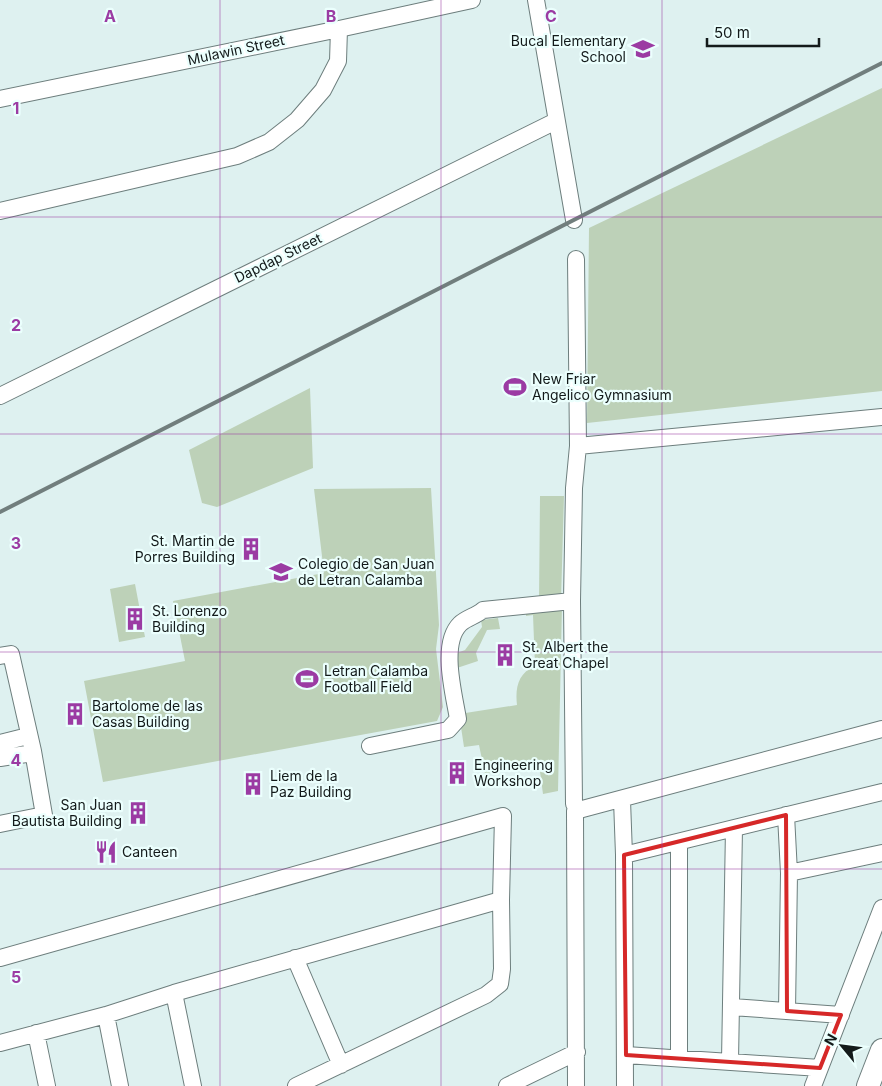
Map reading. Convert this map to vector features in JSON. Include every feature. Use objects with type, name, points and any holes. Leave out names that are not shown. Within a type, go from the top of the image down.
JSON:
[{"type":"main road","points":[[868,1086],[882,1050]]},
{"type":"street","name":"Mulawin Street","points":[[0,99],[472,0]]},
{"type":"street","points":[[536,0],[574,220]]},
{"type":"street","points":[[0,211],[237,156],[269,142],[297,120],[323,90],[338,61],[340,29]]},
{"type":"street","name":"Dapdap Street","points":[[1,393],[556,121]]},
{"type":"street","points":[[574,804],[572,601],[574,488],[578,446],[576,259]]},
{"type":"street","points":[[578,446],[882,417]]},
{"type":"street","points":[[370,746],[448,730],[458,719],[449,654],[451,638],[460,624],[483,610],[572,601]]},
{"type":"street","points":[[0,656],[11,654],[33,753],[44,815],[0,824]]},
{"type":"street","points":[[576,1086],[575,811],[622,800],[882,729]]},
{"type":"street","points":[[0,742],[28,736]]},
{"type":"street","points":[[0,758],[33,753]]},
{"type":"street","points":[[624,855],[882,792]]},
{"type":"street","points":[[622,800],[625,1086]]},
{"type":"street","points":[[0,958],[504,816],[501,900],[502,969],[500,984],[486,995],[296,1086]]},
{"type":"street","points":[[786,816],[789,873],[787,1011]]},
{"type":"street","points":[[730,1061],[734,828]]},
{"type":"street","points":[[679,843],[679,1058]]},
{"type":"street","points":[[789,873],[882,853]]},
{"type":"street","points":[[0,1043],[106,1015],[174,993],[501,900]]},
{"type":"street","points":[[813,1086],[882,908]]},
{"type":"street","points":[[296,958],[341,1065]]},
{"type":"street","points":[[174,993],[193,1086]]},
{"type":"street","points":[[732,1008],[841,1015]]},
{"type":"street","points":[[106,1015],[120,1086]]},
{"type":"street","points":[[36,1032],[47,1086]]},
{"type":"street","points":[[507,1086],[577,1052]]},
{"type":"street","points":[[626,1055],[820,1068]]},
{"type":"highlighted area","points":[[786,815],[787,1011],[841,1015],[820,1068],[626,1055],[624,855]]},
{"type":"green space","points":[[882,88],[882,391],[587,423],[589,228]]},
{"type":"green space","points":[[310,388],[313,468],[217,507],[202,503],[189,450]]},
{"type":"green space","points":[[431,488],[439,625],[436,649],[443,707],[437,721],[103,782],[84,681],[185,661],[173,601],[324,573],[314,489]]},
{"type":"green space","points":[[540,496],[564,496],[561,600],[539,601]]},
{"type":"green space","points":[[135,584],[145,637],[119,642],[110,589]]},
{"type":"green space","points":[[562,605],[558,791],[543,794],[539,764],[485,774],[479,745],[464,747],[459,714],[517,705],[517,687],[521,677],[535,666],[533,615],[526,616],[526,607]]},
{"type":"green space","points":[[498,618],[500,629],[487,630],[476,653],[478,661],[457,668],[454,654],[465,650],[482,627],[481,620]]},
{"type":"railway","points":[[0,512],[882,63]]},
{"type":"place","name":"Bucal Elementary School","points":[[643,49]]},
{"type":"place","name":"New Friar Angelico Gymnasium","points":[[515,387]]},
{"type":"place","name":"St. Martin de Porres Building","points":[[251,549]]},
{"type":"place","name":"Colegio de San Juan de Letran Calamba","points":[[281,572]]},
{"type":"place","name":"St. Lorenzo Building","points":[[135,619]]},
{"type":"place","name":"St. Albert the Great Chapel","points":[[505,655]]},
{"type":"place","name":"Letran Calamba Football Field","points":[[307,679]]},
{"type":"place","name":"Bartolome de las Casas Building","points":[[75,714]]},
{"type":"place","name":"Engineering Workshop","points":[[457,773]]},
{"type":"place","name":"Liem de la Paz Building","points":[[253,784]]},
{"type":"place","name":"San Juan Bautista Building","points":[[138,813]]},
{"type":"place","name":"Canteen","points":[[106,852]]}]
